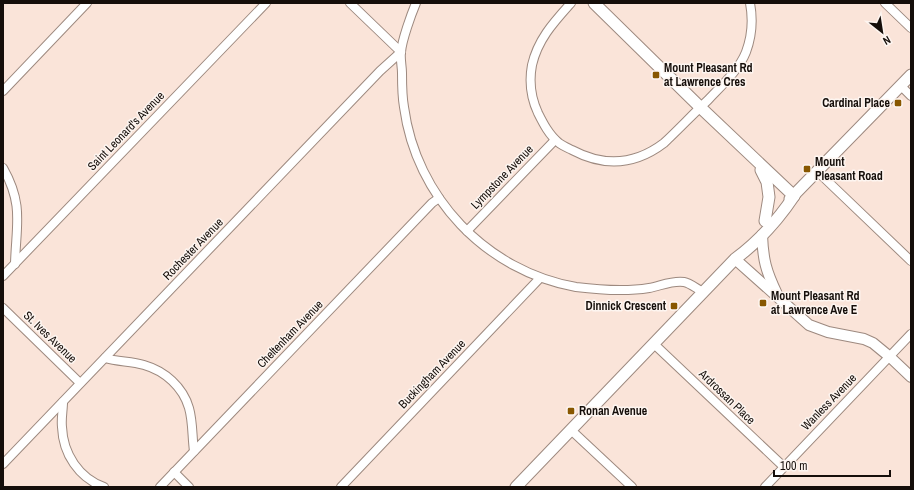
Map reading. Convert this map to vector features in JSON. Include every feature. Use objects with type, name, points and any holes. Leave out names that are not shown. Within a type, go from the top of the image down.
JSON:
[{"type":"main road","points":[[594,3],[700,107],[794,196]]},
{"type":"main road","points":[[735,259],[743,245],[780,206],[794,196],[818,172],[911,75]]},
{"type":"main road","points":[[754,159],[767,182],[769,197],[765,222]]},
{"type":"main road","points":[[516,487],[735,259],[747,250],[762,235],[784,211],[794,196]]},
{"type":"street","points":[[3,91],[87,3]]},
{"type":"street","name":"Saint Leonard's Avenue","points":[[3,276],[266,3]]},
{"type":"street","points":[[350,3],[401,52]]},
{"type":"street","points":[[416,3],[401,52],[403,100],[408,128],[418,159],[439,198],[445,208],[467,231],[489,251],[540,278],[575,286],[617,290],[649,288],[679,281],[686,282],[703,292]]},
{"type":"street","points":[[570,3],[553,22],[537,48],[532,67],[532,95],[541,119],[559,143],[579,154],[609,162],[635,158],[651,152],[664,144],[732,74],[746,52],[752,19],[750,3]]},
{"type":"street","points":[[885,3],[911,28]]},
{"type":"street","name":"Rochester Avenue","points":[[3,464],[380,71],[401,52]]},
{"type":"street","points":[[901,86],[911,96]]},
{"type":"street","name":"Lympstone Avenue","points":[[467,231],[556,140]]},
{"type":"street","points":[[3,168],[12,188],[17,206],[18,224],[15,264]]},
{"type":"street","points":[[818,172],[911,261]]},
{"type":"street","name":"Cheltenham Avenue","points":[[160,487],[439,198]]},
{"type":"street","points":[[762,235],[765,266],[768,277],[780,299]]},
{"type":"street","points":[[735,259],[810,324],[828,332],[864,339],[873,343],[911,377]]},
{"type":"street","name":"Buckingham Avenue","points":[[341,487],[540,278]]},
{"type":"street","name":"St. Ives Avenue","points":[[3,308],[80,382]]},
{"type":"street","name":"Wanless Avenue","points":[[765,487],[911,334]]},
{"type":"street","name":"Ardrossan Place","points":[[654,344],[784,467]]},
{"type":"street","points":[[105,358],[149,366],[162,373],[173,382],[183,394],[189,408],[194,451]]},
{"type":"street","points":[[63,402],[62,432],[68,454],[72,462],[82,474],[95,484],[104,487]]},
{"type":"street","points":[[571,430],[632,487]]},
{"type":"street","points":[[174,472],[190,487]]},
{"type":"place","name":"Mount Pleasant Rd at Lawrence Cres","points":[[656,75]]},
{"type":"place","name":"Cardinal Place","points":[[898,103]]},
{"type":"place","name":"Mount Pleasant Road","points":[[807,169]]},
{"type":"place","name":"Mount Pleasant Rd at Lawrence Ave E","points":[[763,303]]},
{"type":"place","name":"Dinnick Crescent","points":[[674,306]]},
{"type":"place","name":"Ronan Avenue","points":[[571,411]]}]
